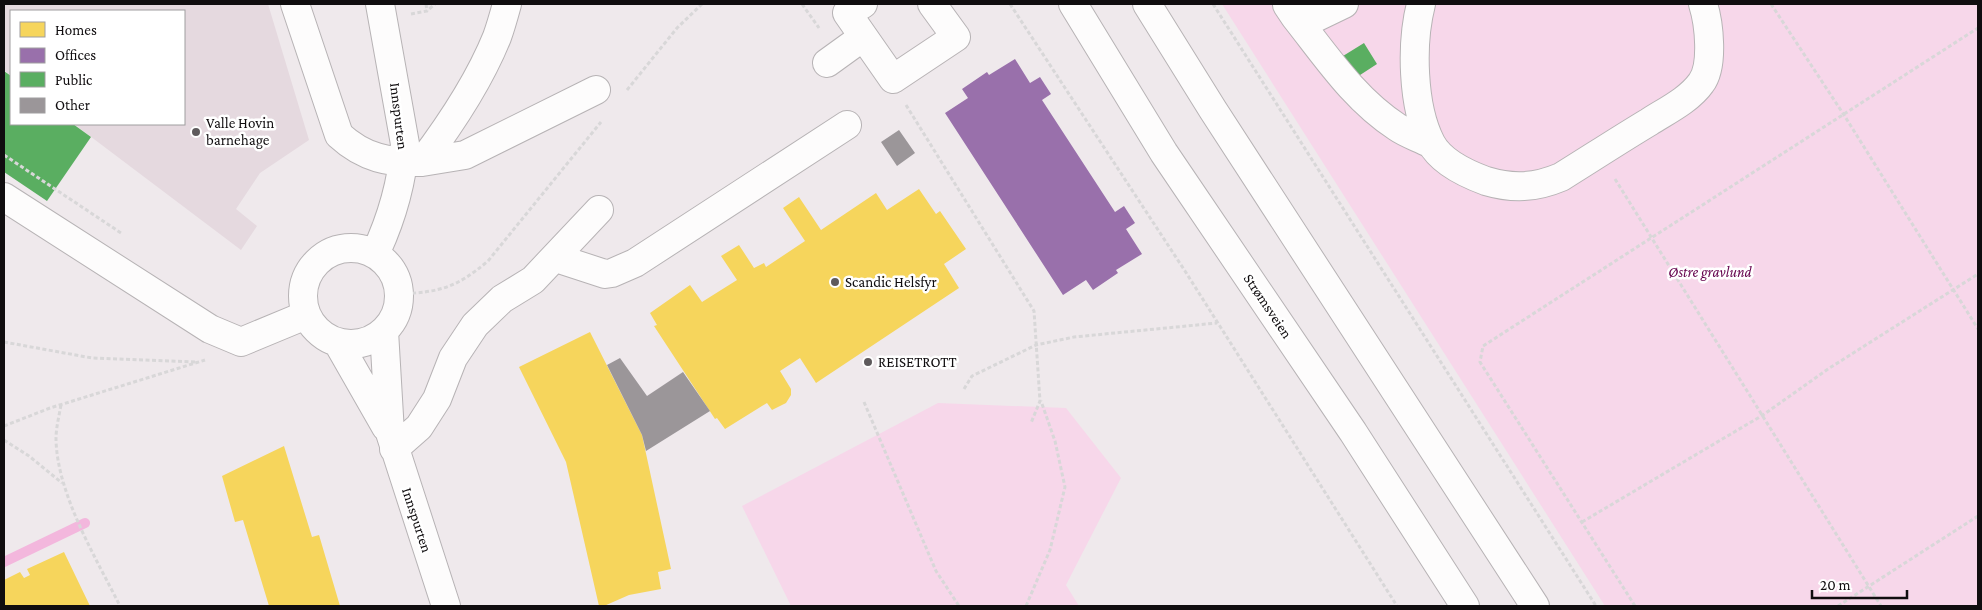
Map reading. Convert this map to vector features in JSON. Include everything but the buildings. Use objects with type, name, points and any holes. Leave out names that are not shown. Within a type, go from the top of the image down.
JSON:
[{"type":"main road","points":[[295,4],[339,135],[353,147],[370,155],[413,162],[465,155],[596,90]]},
{"type":"main road","name":"Innspurten","points":[[375,254],[387,230],[413,162],[405,144],[380,4]]},
{"type":"main road","points":[[413,162],[448,126],[476,79],[497,37],[507,4]]},
{"type":"main road","points":[[863,4],[847,13],[893,79],[956,37],[932,4]]},
{"type":"main road","name":"Strømsveien","points":[[1073,4],[1164,153],[1353,432],[1466,606]]},
{"type":"main road","points":[[1146,4],[1535,606]]},
{"type":"main road","points":[[1290,10],[1315,18],[1344,4]]},
{"type":"main road","points":[[1421,4],[1415,52],[1418,106],[1431,144]]},
{"type":"main road","points":[[1290,10],[1344,80],[1371,107],[1398,128],[1431,144],[1449,162],[1466,174],[1496,184],[1513,187],[1542,184],[1561,177],[1680,102],[1702,82],[1707,65],[1709,42],[1708,22],[1703,4]]},
{"type":"main road","points":[[827,63],[863,37]]},
{"type":"main road","points":[[556,258],[605,274],[635,263],[847,125]]},
{"type":"main road","points":[[4,197],[210,329],[241,342],[306,315],[302,300],[305,280],[311,267],[323,256],[344,248],[356,248],[375,254],[390,267],[396,279],[399,294],[395,316],[384,331],[368,341],[354,344],[338,342]]},
{"type":"main road","points":[[392,441],[419,427],[437,399],[453,358],[475,326],[502,299],[532,280],[556,258],[599,210]]},
{"type":"main road","name":"Innspurten","points":[[306,315],[319,332],[338,342],[392,441],[446,606]]},
{"type":"main road","name":"Innspurten","points":[[384,331],[392,441]]},
{"type":"path","points":[[426,4],[427,11]]},
{"type":"path","points":[[625,92],[678,28],[702,4]]},
{"type":"path","points":[[1010,4],[1218,323],[1397,606]]},
{"type":"path","points":[[1213,4],[1596,606]]},
{"type":"path","points":[[1771,4],[1844,115],[1978,330]]},
{"type":"path","points":[[1635,606],[1480,362],[1482,346],[1978,28]]},
{"type":"path","points":[[893,79],[905,103],[1034,311],[1040,401],[1055,441],[1065,486],[1050,550],[1026,606]]},
{"type":"path","points":[[399,294],[437,291],[467,277],[488,261],[607,114]]},
{"type":"path","points":[[1599,153],[1881,606]]},
{"type":"path","points":[[1582,522],[1763,415],[1828,369],[1978,274]]},
{"type":"path","points":[[964,389],[972,376],[1036,345],[1074,338],[1218,323]]},
{"type":"path","points":[[4,342],[92,358],[199,362]]},
{"type":"path","points":[[4,426],[61,405],[234,352],[241,342]]},
{"type":"path","points":[[1031,423],[1040,401]]},
{"type":"path","points":[[864,402],[936,571],[960,606]]},
{"type":"path","points":[[61,405],[56,437],[57,456],[63,484],[120,606]]},
{"type":"path","points":[[4,440],[28,456],[63,484]]},
{"type":"path","points":[[1838,606],[1978,516]]},
{"type":"shaded area","name":"Valle Hovin barnehage","points":[[4,4],[268,4],[309,140],[260,173],[236,209],[257,226],[241,250],[75,125],[185,125],[185,10],[10,10],[10,75],[4,70]]},
{"type":"green space","name":"Østre gravlund","points":[[1222,4],[1978,4],[1978,606],[1605,606]]},
{"type":"green space","points":[[938,403],[1066,408],[1121,478],[1066,585],[1079,606],[791,606],[742,506]]},
{"type":"waterway","points":[[4,562],[85,523]]},
{"type":"place","name":"Valle Hovin barnehage","points":[[196,132]]},
{"type":"place","name":"Scandic Helsfyr","points":[[835,282]]},
{"type":"place","name":"REISETROTT","points":[[868,362]]}]
